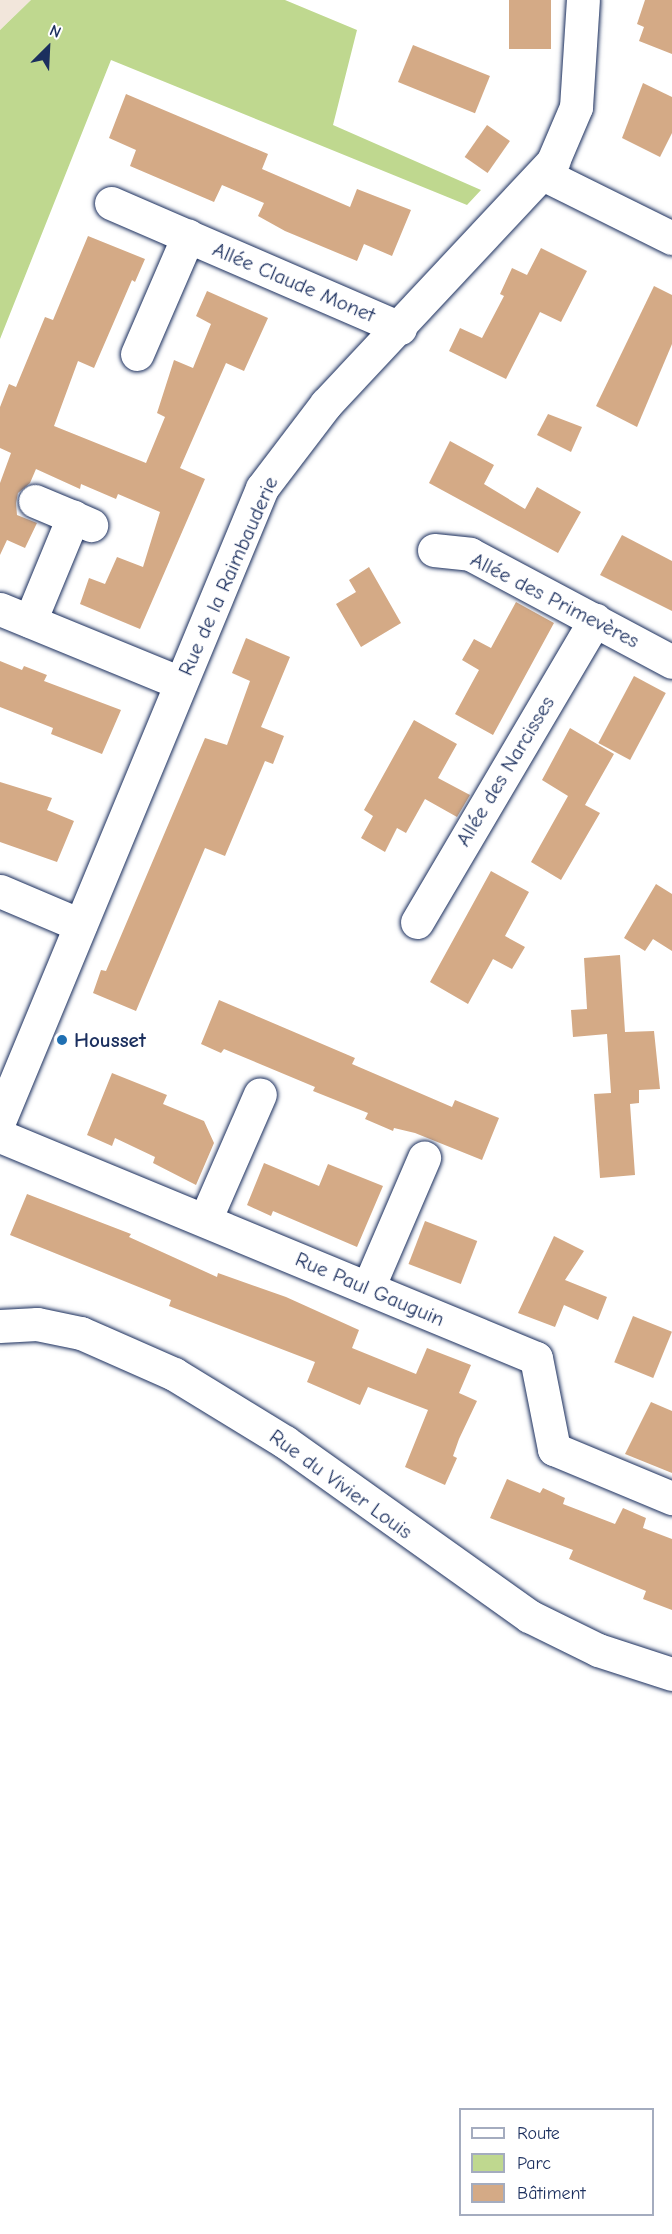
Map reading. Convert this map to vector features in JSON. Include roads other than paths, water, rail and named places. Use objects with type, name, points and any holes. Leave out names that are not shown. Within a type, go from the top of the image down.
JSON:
[{"type":"street","name":"Rue de la Raimbauderie","points":[[0,1119],[262,488],[326,404],[543,174],[562,143],[576,107],[584,0]]},
{"type":"street","points":[[543,174],[672,238]]},
{"type":"street","name":"Allée Claude Monet","points":[[111,203],[400,328]]},
{"type":"street","name":"Allée Claude Monet","points":[[137,354],[188,236]]},
{"type":"street","points":[[30,621],[82,521],[35,501]]},
{"type":"street","name":"Allée des Primevères","points":[[434,550],[470,554],[672,662]]},
{"type":"street","points":[[0,609],[180,683]]},
{"type":"street","name":"Allée des Narcisses","points":[[417,922],[595,620]]},
{"type":"street","points":[[0,891],[81,925]]},
{"type":"street","points":[[205,1220],[260,1094]]},
{"type":"street","name":"Rue Paul Gauguin","points":[[0,1136],[536,1358],[554,1449],[672,1498]]},
{"type":"street","points":[[368,1288],[424,1158]]},
{"type":"street","name":"Rue du Vivier Louis","points":[[0,1326],[37,1324],[81,1333],[174,1374],[285,1442],[529,1616],[598,1650],[672,1674]]},
{"type":"place","name":"Housset","points":[[62,1040]]}]
